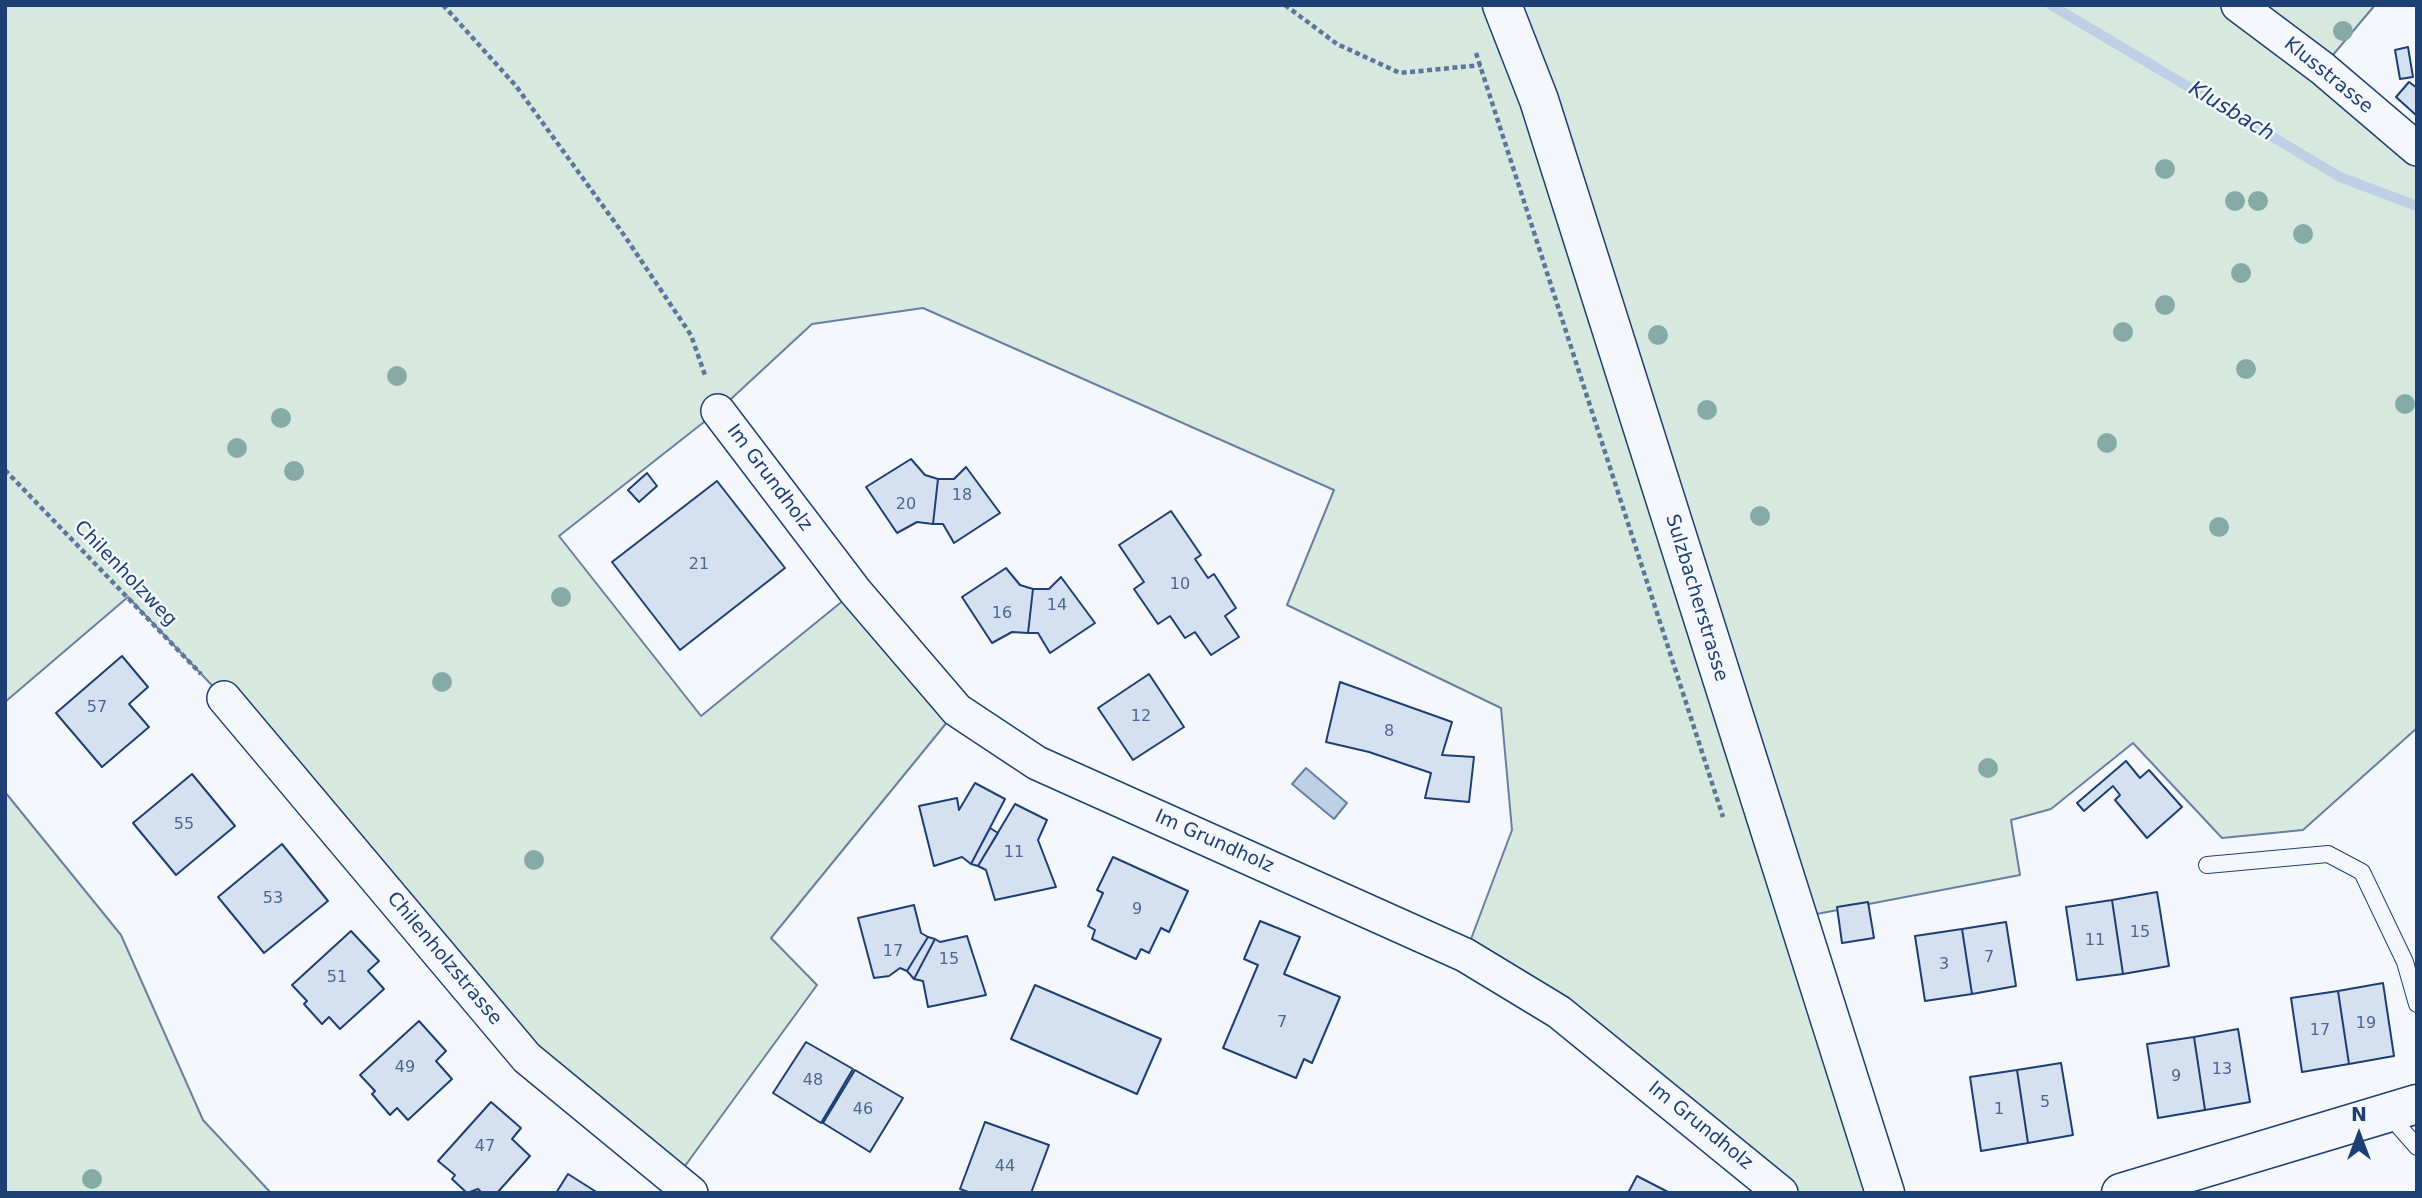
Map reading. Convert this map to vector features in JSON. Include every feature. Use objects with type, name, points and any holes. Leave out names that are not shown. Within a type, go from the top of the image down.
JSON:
[{"type":"street","name":"Sulzbacherstrasse","points":[[1502,5],[1527,69],[1885,1193]]},
{"type":"street","name":"Klusstrasse","points":[[2238,5],[2322,68],[2417,149]]},
{"type":"street","name":"Im Grundholz","points":[[718,411],[855,591],[957,710],[1037,763],[1465,955],[1559,1012],[1781,1193]]},
{"type":"street","name":"Chilenholzstrasse","points":[[224,698],[527,1058],[691,1193]]},
{"type":"street","points":[[2120,1193],[2402,1109]]},
{"type":"lane","points":[[2207,865],[2328,854],[2362,872],[2405,962],[2417,1004]]},
{"type":"lane","points":[[2402,1109],[2417,1147]]},
{"type":"path","points":[[443,5],[516,86],[624,235],[691,335],[718,411]]},
{"type":"path","points":[[1285,5],[1337,44],[1400,73],[1481,65],[1527,69]]},
{"type":"path","name":"Chilenholzweg","points":[[5,470],[224,698]]},
{"type":"shaded area","points":[[5,5],[2375,5],[2322,68],[2417,149],[2417,728],[2303,830],[2222,838],[2133,743],[2051,809],[2011,820],[2020,875],[1796,918],[1885,1193],[1781,1193],[1465,955],[1512,830],[1501,708],[1287,605],[1334,490],[923,308],[812,324],[718,411],[559,536],[701,716],[855,591],[957,710],[771,938],[817,985],[674,1181],[527,1058],[224,698],[128,597],[5,702]]},
{"type":"shaded area","points":[[5,792],[121,935],[203,1120],[271,1193],[5,1193]]},
{"type":"water","points":[[1306,768],[1347,803],[1334,819],[1292,784]]},
{"type":"building","points":[[2408,47],[2413,77],[2400,79],[2395,50]]},
{"type":"building","points":[[2409,82],[2417,88],[2417,116],[2396,97]]},
{"type":"building","points":[[911,459],[925,475],[938,479],[933,524],[917,522],[897,533],[866,487]]},
{"type":"building","points":[[966,467],[1000,513],[954,543],[943,524],[933,524],[938,479],[954,479]]},
{"type":"building","points":[[647,473],[657,486],[639,502],[628,490]]},
{"type":"building","points":[[717,481],[785,568],[680,650],[612,562]]},
{"type":"building","points":[[1171,511],[1201,555],[1195,559],[1208,578],[1214,574],[1236,608],[1225,616],[1239,637],[1211,655],[1195,632],[1185,638],[1170,616],[1158,624],[1134,589],[1144,582],[1119,545]]},
{"type":"building","points":[[1006,568],[1020,585],[1033,589],[1028,633],[1012,632],[992,643],[962,597]]},
{"type":"building","points":[[1061,577],[1095,623],[1050,653],[1038,633],[1028,633],[1033,589],[1049,589]]},
{"type":"building","points":[[122,656],[148,687],[129,704],[149,727],[102,767],[56,713]]},
{"type":"building","points":[[1149,674],[1184,727],[1133,760],[1098,708]]},
{"type":"building","points":[[1340,682],[1452,722],[1442,755],[1474,757],[1469,802],[1425,798],[1431,773],[1369,752],[1326,742]]},
{"type":"building","points":[[2126,761],[2140,778],[2149,770],[2182,807],[2147,838],[2115,800],[2120,795],[2113,786],[2084,811],[2077,803]]},
{"type":"building","points":[[192,774],[235,826],[176,875],[133,823]]},
{"type":"building","points":[[975,783],[1005,799],[971,864],[962,857],[934,866],[919,806],[957,798],[959,810]]},
{"type":"building","points":[[1015,804],[1047,820],[1038,840],[1056,887],[995,900],[986,870],[978,866]]},
{"type":"building","points":[[990,828],[998,833],[978,866],[971,864]]},
{"type":"building","points":[[282,844],[328,901],[264,953],[218,897]]},
{"type":"building","points":[[1113,857],[1188,891],[1169,932],[1161,928],[1149,953],[1141,949],[1136,959],[1092,939],[1095,930],[1088,926],[1103,893],[1097,890]]},
{"type":"building","points":[[2157,892],[2169,966],[2123,974],[2112,900]]},
{"type":"building","points":[[2112,900],[2123,974],[2077,980],[2066,907]]},
{"type":"building","points":[[1868,902],[1874,938],[1842,943],[1837,907]]},
{"type":"building","points":[[914,905],[921,933],[928,937],[907,971],[900,968],[889,976],[874,978],[858,918]]},
{"type":"building","points":[[1260,921],[1300,937],[1284,974],[1340,997],[1312,1063],[1304,1059],[1296,1078],[1223,1048],[1258,965],[1244,959]]},
{"type":"building","points":[[2006,922],[2016,986],[1972,994],[1962,929]]},
{"type":"building","points":[[1962,929],[1972,994],[1925,1001],[1915,936]]},
{"type":"building","points":[[351,931],[379,961],[368,971],[384,989],[340,1029],[329,1017],[322,1024],[304,1004],[307,1001],[292,985]]},
{"type":"building","points":[[967,936],[986,995],[928,1007],[923,981],[914,979],[935,939],[940,942]]},
{"type":"building","points":[[928,937],[935,939],[914,979],[907,971]]},
{"type":"building","points":[[2383,983],[2394,1056],[2349,1064],[2338,991]]},
{"type":"building","points":[[1035,985],[1161,1039],[1137,1094],[1011,1039]]},
{"type":"building","points":[[2338,991],[2349,1064],[2302,1072],[2291,998]]},
{"type":"building","points":[[419,1021],[446,1051],[436,1061],[452,1079],[408,1120],[397,1108],[390,1115],[372,1094],[375,1091],[360,1075]]},
{"type":"building","points":[[2238,1029],[2250,1102],[2205,1110],[2194,1037]]},
{"type":"building","points":[[2194,1037],[2205,1110],[2158,1118],[2147,1044]]},
{"type":"building","points":[[806,1042],[853,1069],[821,1123],[773,1093]]},
{"type":"building","points":[[2061,1063],[2073,1135],[2028,1143],[2017,1070]]},
{"type":"building","points":[[855,1070],[903,1098],[870,1152],[823,1123]]},
{"type":"building","points":[[2017,1070],[2028,1143],[1981,1151],[1970,1077]]},
{"type":"building","points":[[491,1102],[521,1128],[512,1139],[530,1156],[497,1193],[482,1193],[478,1189],[467,1193],[452,1179],[455,1175],[438,1161]]},
{"type":"building","points":[[985,1122],[1049,1145],[1031,1193],[971,1193],[960,1189]]},
{"type":"building","points":[[568,1174],[598,1193],[556,1193]]},
{"type":"building","points":[[1637,1176],[1670,1193],[1628,1193]]},
{"type":"waterway","name":"Klusbach","points":[[2051,5],[2340,177],[2417,206]]}]
